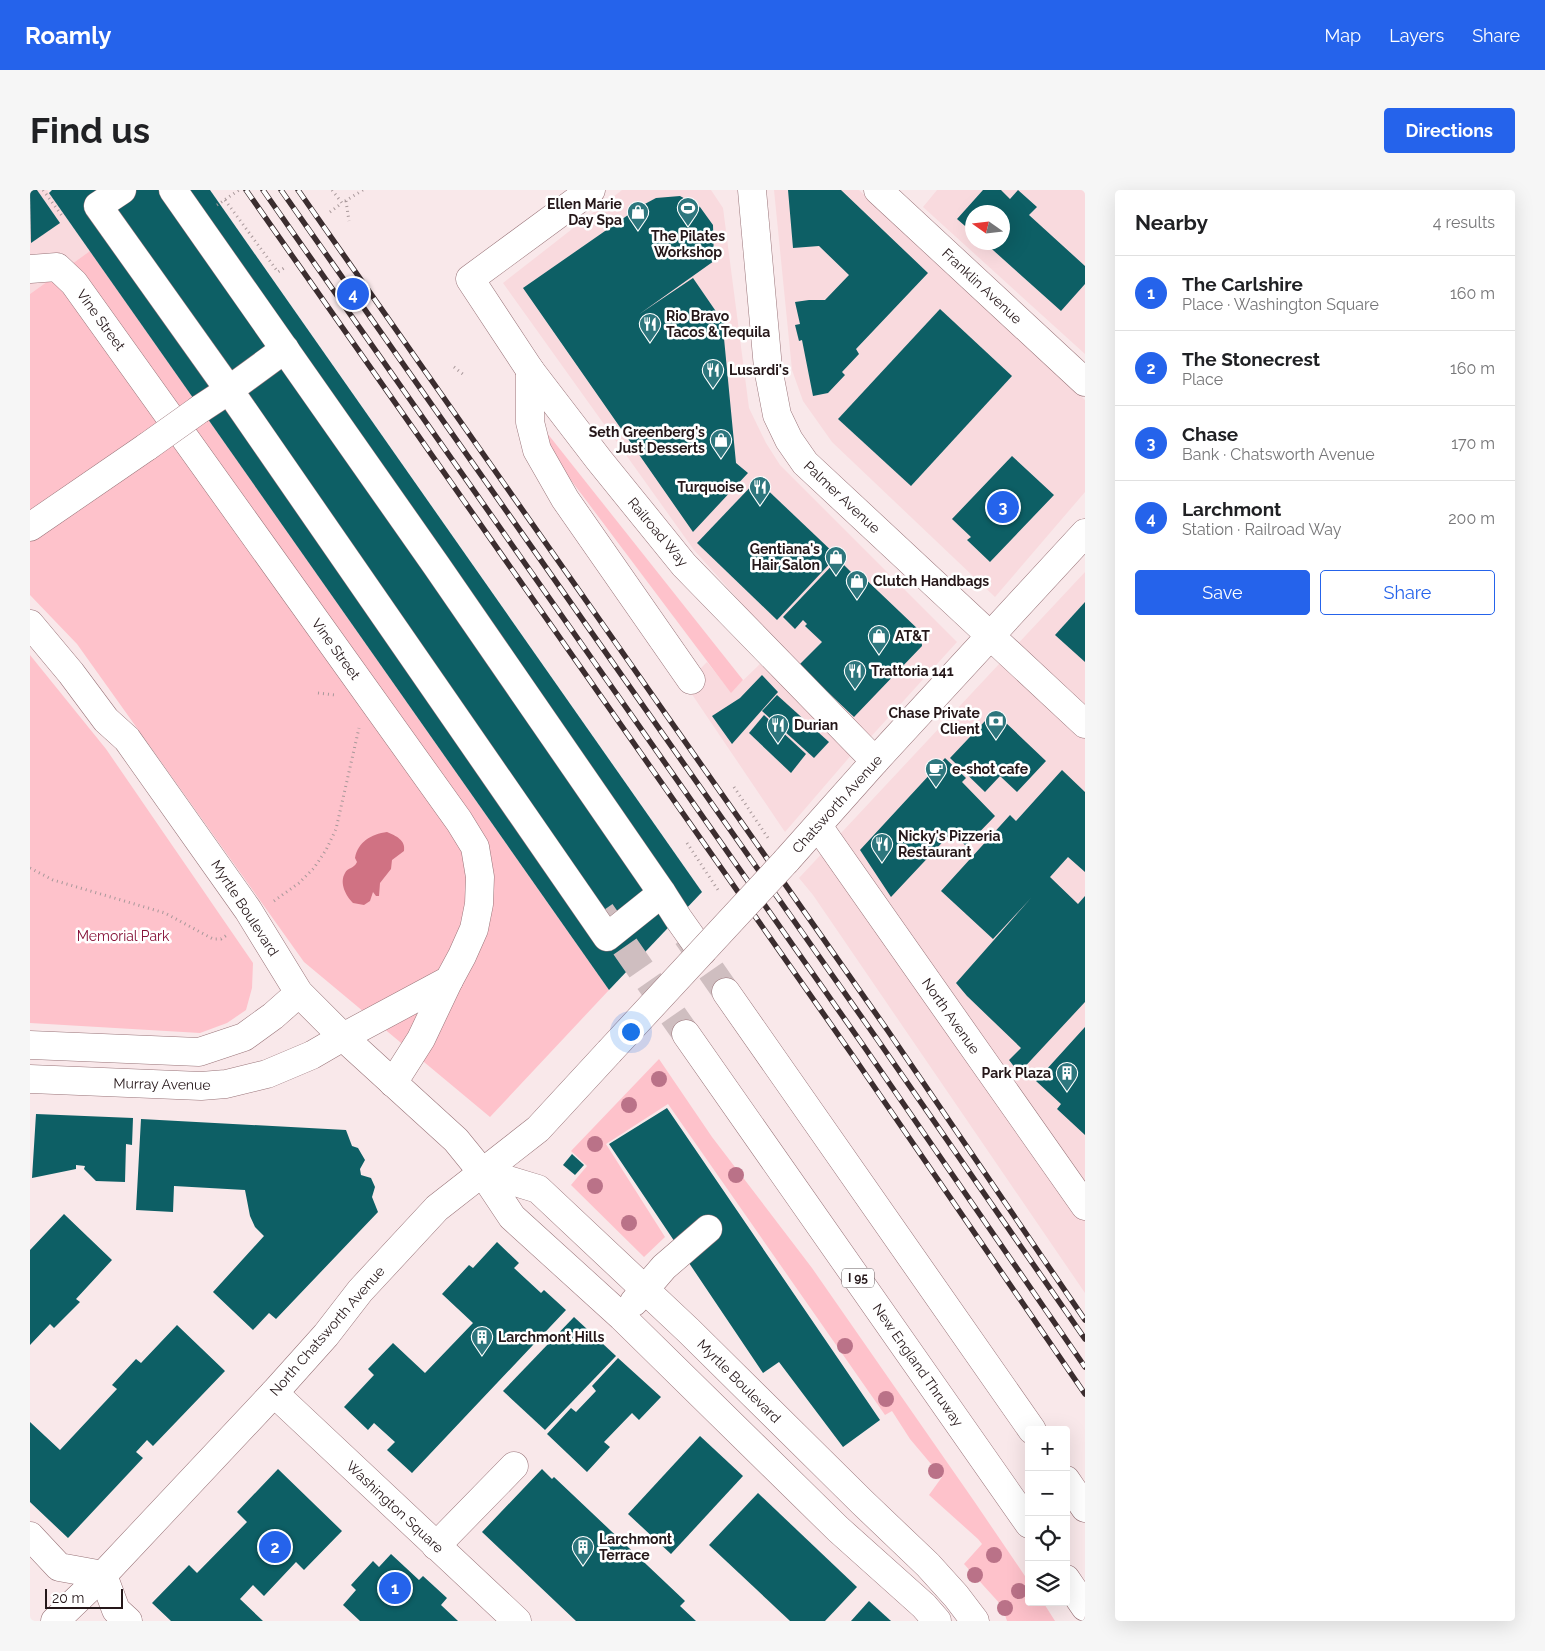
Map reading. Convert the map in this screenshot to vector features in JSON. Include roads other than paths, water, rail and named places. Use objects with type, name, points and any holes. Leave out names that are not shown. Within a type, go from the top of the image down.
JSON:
[{"type":"main road","points":[[122,190],[98,206],[229,390],[608,937],[662,893]]},
{"type":"main road","points":[[173,190],[436,565],[702,952]]},
{"type":"main road","name":"Railroad Way","points":[[591,190],[470,279],[530,370],[599,460],[684,565],[875,762]]},
{"type":"main road","name":"Palmer Avenue","points":[[752,190],[768,368],[777,415],[788,440],[805,463],[1085,724]]},
{"type":"main road","name":"Franklin Avenue","points":[[878,190],[1085,382]]},
{"type":"main road","name":"Vine Street","points":[[30,269],[57,267],[74,283],[460,821],[475,847],[480,877],[479,904],[474,929],[421,1039],[393,1082]]},
{"type":"main road","points":[[30,527],[229,390],[284,349]]},
{"type":"main road","points":[[530,370],[530,422],[537,450],[565,499],[691,680]]},
{"type":"main road","name":"Chatsworth Avenue","points":[[609,1052],[1085,533]]},
{"type":"main road","name":"Myrtle Boulevard","points":[[30,624],[72,672],[106,720],[127,739],[248,910],[299,993],[456,1140],[482,1172],[512,1217],[622,1317],[838,1528],[924,1606],[937,1621]]},
{"type":"main road","name":"North Avenue","points":[[818,826],[1085,1206]]},
{"type":"main road","points":[[343,1036],[448,980]]},
{"type":"main road","points":[[726,992],[1029,1426]]},
{"type":"main road","points":[[30,1045],[198,1052],[244,1037],[279,1011],[299,993]]},
{"type":"main road","name":"New England Thruway","points":[[686,1034],[1025,1518]]},
{"type":"main road","name":"Murray Avenue","points":[[30,1079],[201,1086],[226,1084],[267,1074],[312,1055],[343,1036]]},
{"type":"main road","name":"North Chatsworth Avenue","points":[[56,1621],[274,1393],[326,1335],[360,1291],[437,1208],[538,1128],[609,1052]]},
{"type":"main road","name":"Myrtle Boulevard","points":[[482,1172],[538,1189],[689,1331],[928,1565],[956,1596],[975,1621]]},
{"type":"main road","points":[[622,1317],[664,1267],[708,1229]]},
{"type":"main road","name":"Washington Square","points":[[274,1393],[517,1621]]},
{"type":"main road","points":[[436,1546],[514,1466]]},
{"type":"main road","points":[[1070,1486],[1085,1508]]},
{"type":"main road","points":[[838,1528],[862,1502]]},
{"type":"main road","points":[[30,1536],[59,1567],[102,1575],[116,1610],[128,1621]]},
{"type":"main road","points":[[1070,1585],[1085,1607]]},
{"type":"tunnel","points":[[601,912],[686,1034]]},
{"type":"tunnel","points":[[687,936],[726,992]]},
{"type":"railway","points":[[246,190],[853,1056],[1085,1394]]},
{"type":"railway","points":[[263,190],[865,1048],[1085,1367]]},
{"type":"railway","points":[[281,190],[877,1039],[1085,1339]]},
{"type":"railway","points":[[298,190],[888,1031],[1085,1320]]},
{"type":"place","name":"The Pilates Workshop","points":[[688,227]]},
{"type":"place","name":"Ellen Marie Day Spa","points":[[638,231]]},
{"type":"place","name":"Larchmont","points":[[353,294]]},
{"type":"place","name":"Rio Bravo Tacos & Tequila","points":[[650,343]]},
{"type":"place","name":"Lusardi's","points":[[713,389]]},
{"type":"place","name":"Seth Greenberg's Just Desserts","points":[[721,459]]},
{"type":"place","name":"Turquoise","points":[[760,506]]},
{"type":"place","name":"Chase","points":[[1003,507]]},
{"type":"place","name":"Gentiana's Hair Salon","points":[[836,576]]},
{"type":"place","name":"Clutch Handbags","points":[[857,600]]},
{"type":"place","name":"AT&T","points":[[879,655]]},
{"type":"place","name":"Trattoria 141","points":[[855,690]]},
{"type":"place","name":"Chase Private Client","points":[[996,740]]},
{"type":"place","name":"Durian","points":[[778,744]]},
{"type":"place","name":"e-shot cafe","points":[[936,788]]},
{"type":"place","name":"Nicky's Pizzeria Restaurant","points":[[882,863]]},
{"type":"place","name":"Park Plaza","points":[[1067,1092]]},
{"type":"place","name":"Larchmont Hills","points":[[482,1356]]},
{"type":"place","name":"The Stonecrest","points":[[275,1547]]},
{"type":"place","name":"Larchmont Terrace","points":[[583,1566]]},
{"type":"place","name":"The Carlshire","points":[[395,1588]]},
{"type":"park label","name":"Memorial Park","points":[[123,936]]}]
